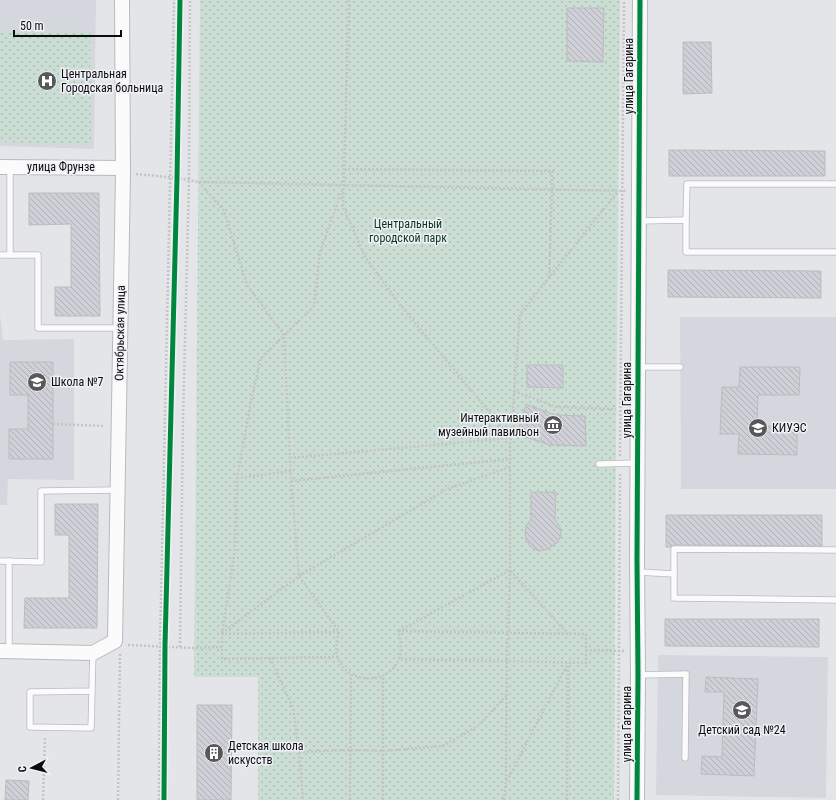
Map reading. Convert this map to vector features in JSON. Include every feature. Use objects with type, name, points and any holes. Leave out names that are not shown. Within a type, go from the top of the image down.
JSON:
[{"type":"street","name":"Октябрьская улица","points":[[92,653],[115,641],[120,328],[128,171],[122,0]]},
{"type":"street","name":"улица Гагарина","points":[[637,800],[638,192],[640,0]]},
{"type":"street","name":"улица Фрунзе","points":[[5,167],[128,171]]},
{"type":"street","points":[[5,651],[92,653]]},
{"type":"lane","points":[[5,167],[10,255]]},
{"type":"lane","points":[[836,184],[687,184],[686,220],[686,252],[836,252]]},
{"type":"lane","points":[[638,221],[686,220]]},
{"type":"lane","points":[[0,255],[38,254],[38,328],[120,328]]},
{"type":"lane","points":[[638,367],[680,366]]},
{"type":"lane","points":[[599,464],[637,463]]},
{"type":"lane","points":[[0,561],[41,562],[41,491],[118,490]]},
{"type":"lane","points":[[836,550],[674,549],[674,598],[836,600]]},
{"type":"lane","points":[[5,651],[9,561]]},
{"type":"lane","points":[[637,572],[674,574]]},
{"type":"lane","points":[[92,653],[92,692],[91,728],[30,727],[30,692],[92,692]]},
{"type":"lane","points":[[638,675],[686,674],[685,758]]},
{"type":"path","points":[[159,800],[174,0]]},
{"type":"path","points":[[180,647],[183,421],[189,180],[190,0]]},
{"type":"path","points":[[349,0],[343,206],[365,257],[400,306],[511,438]]},
{"type":"path","points":[[618,800],[620,191],[624,0]]},
{"type":"path","points":[[344,169],[552,171],[549,278]]},
{"type":"path","points":[[177,186],[178,170]]},
{"type":"path","points":[[128,171],[199,182],[638,192]]},
{"type":"path","points":[[199,182],[224,211],[247,285],[284,335],[291,481],[299,576],[339,632]]},
{"type":"path","points":[[338,657],[222,659],[222,634],[235,549],[237,478],[252,396],[261,358],[314,306],[320,252],[344,186]]},
{"type":"path","points":[[504,800],[506,782],[506,661],[510,570],[510,459],[520,314],[620,191]]},
{"type":"path","points":[[514,391],[556,407],[616,409]]},
{"type":"path","points":[[53,424],[104,426]]},
{"type":"path","points":[[290,458],[511,438]]},
{"type":"path","points":[[291,481],[510,459]]},
{"type":"path","points":[[222,634],[299,576],[447,489],[510,467]]},
{"type":"path","points":[[237,478],[291,471]]},
{"type":"path","points":[[164,800],[163,646],[168,552]]},
{"type":"path","points":[[398,631],[510,570]]},
{"type":"path","points":[[510,570],[569,634]]},
{"type":"path","points":[[398,631],[586,634],[586,663],[399,659]]},
{"type":"path","points":[[339,632],[336,640],[336,649],[343,667],[351,674],[361,678],[372,679],[390,672],[399,659],[401,640],[398,631]]},
{"type":"path","points":[[222,634],[339,632]]},
{"type":"path","points":[[127,645],[222,647]]},
{"type":"path","points":[[586,650],[637,651]]},
{"type":"path","points":[[118,800],[120,651]]},
{"type":"path","points":[[270,658],[294,708],[303,800]]},
{"type":"path","points":[[506,782],[568,663]]},
{"type":"path","points":[[567,800],[568,663]]},
{"type":"path","points":[[350,800],[351,674]]},
{"type":"path","points":[[383,676],[383,800]]},
{"type":"path","points":[[299,752],[350,750],[383,751],[443,746],[478,726],[506,696]]},
{"type":"path","points":[[44,800],[45,728]]},
{"type":"shaded area","name":"Центральная Городская больница","points":[[0,0],[96,0],[94,149],[0,146]]},
{"type":"shaded area","name":"Школа №7","points":[[0,315],[3,340],[74,339],[74,480],[8,479],[7,505],[0,505]]},
{"type":"shaded area","name":"КИУЭС","points":[[680,317],[836,317],[836,489],[681,489]]},
{"type":"shaded area","name":"Детский сад №24","points":[[658,655],[828,657],[826,798],[656,795]]},
{"type":"green space","name":"Центральный городской парк","points":[[200,0],[620,0],[614,800],[258,800],[258,677],[194,677]]},
{"type":"green space","name":"Центральная Городская больница","points":[[0,31],[90,31],[91,144],[0,142]]},
{"type":"building","points":[[567,8],[604,8],[603,62],[567,61]]},
{"type":"building","points":[[683,42],[711,42],[712,93],[683,94]]},
{"type":"building","points":[[669,150],[825,151],[825,176],[669,176]]},
{"type":"building","points":[[29,193],[99,193],[100,316],[55,316],[55,287],[71,287],[71,224],[29,225]]},
{"type":"building","points":[[668,270],[821,271],[821,298],[668,297]]},
{"type":"building","points":[[10,362],[53,362],[53,459],[9,459],[9,429],[28,429],[28,395],[10,395]]},
{"type":"building","points":[[527,365],[563,365],[563,388],[527,387]]},
{"type":"building","points":[[740,367],[800,367],[799,395],[758,395],[757,426],[797,426],[797,455],[738,454],[739,434],[720,434],[722,387],[739,387]]},
{"type":"building","name":"Интерактивный музейный павильон","points":[[526,404],[555,415],[585,416],[586,446],[549,445],[517,434]]},
{"type":"building","points":[[531,492],[556,492],[555,519],[560,527],[561,536],[557,543],[548,549],[539,551],[531,547],[526,540],[525,533],[526,526],[531,519]]},
{"type":"building","points":[[55,504],[98,504],[97,628],[24,628],[25,598],[69,598],[69,535],[55,535]]},
{"type":"building","points":[[666,515],[822,515],[822,546],[674,545],[666,547]]},
{"type":"building","points":[[665,619],[819,619],[819,647],[665,646]]},
{"type":"building","points":[[706,677],[758,679],[754,776],[701,774],[702,756],[722,757],[724,692],[705,692]]},
{"type":"building","name":"Детская школа искусств","points":[[197,705],[232,705],[231,800],[197,800]]},
{"type":"building","points":[[6,780],[29,781],[28,800],[5,800]]},
{"type":"cycle path","points":[[164,800],[165,646],[180,0]]},
{"type":"cycle path","points":[[637,800],[640,0]]},
{"type":"place","name":"Центральная Городская больница","points":[[47,81]]},
{"type":"place","name":"Школа №7","points":[[37,382]]},
{"type":"place","name":"Интерактивный музейный павильон","points":[[553,425]]},
{"type":"place","name":"КИУЭС","points":[[758,428]]},
{"type":"place","name":"Детский сад №24","points":[[742,710]]},
{"type":"place","name":"Детская школа искусств","points":[[214,753]]}]
